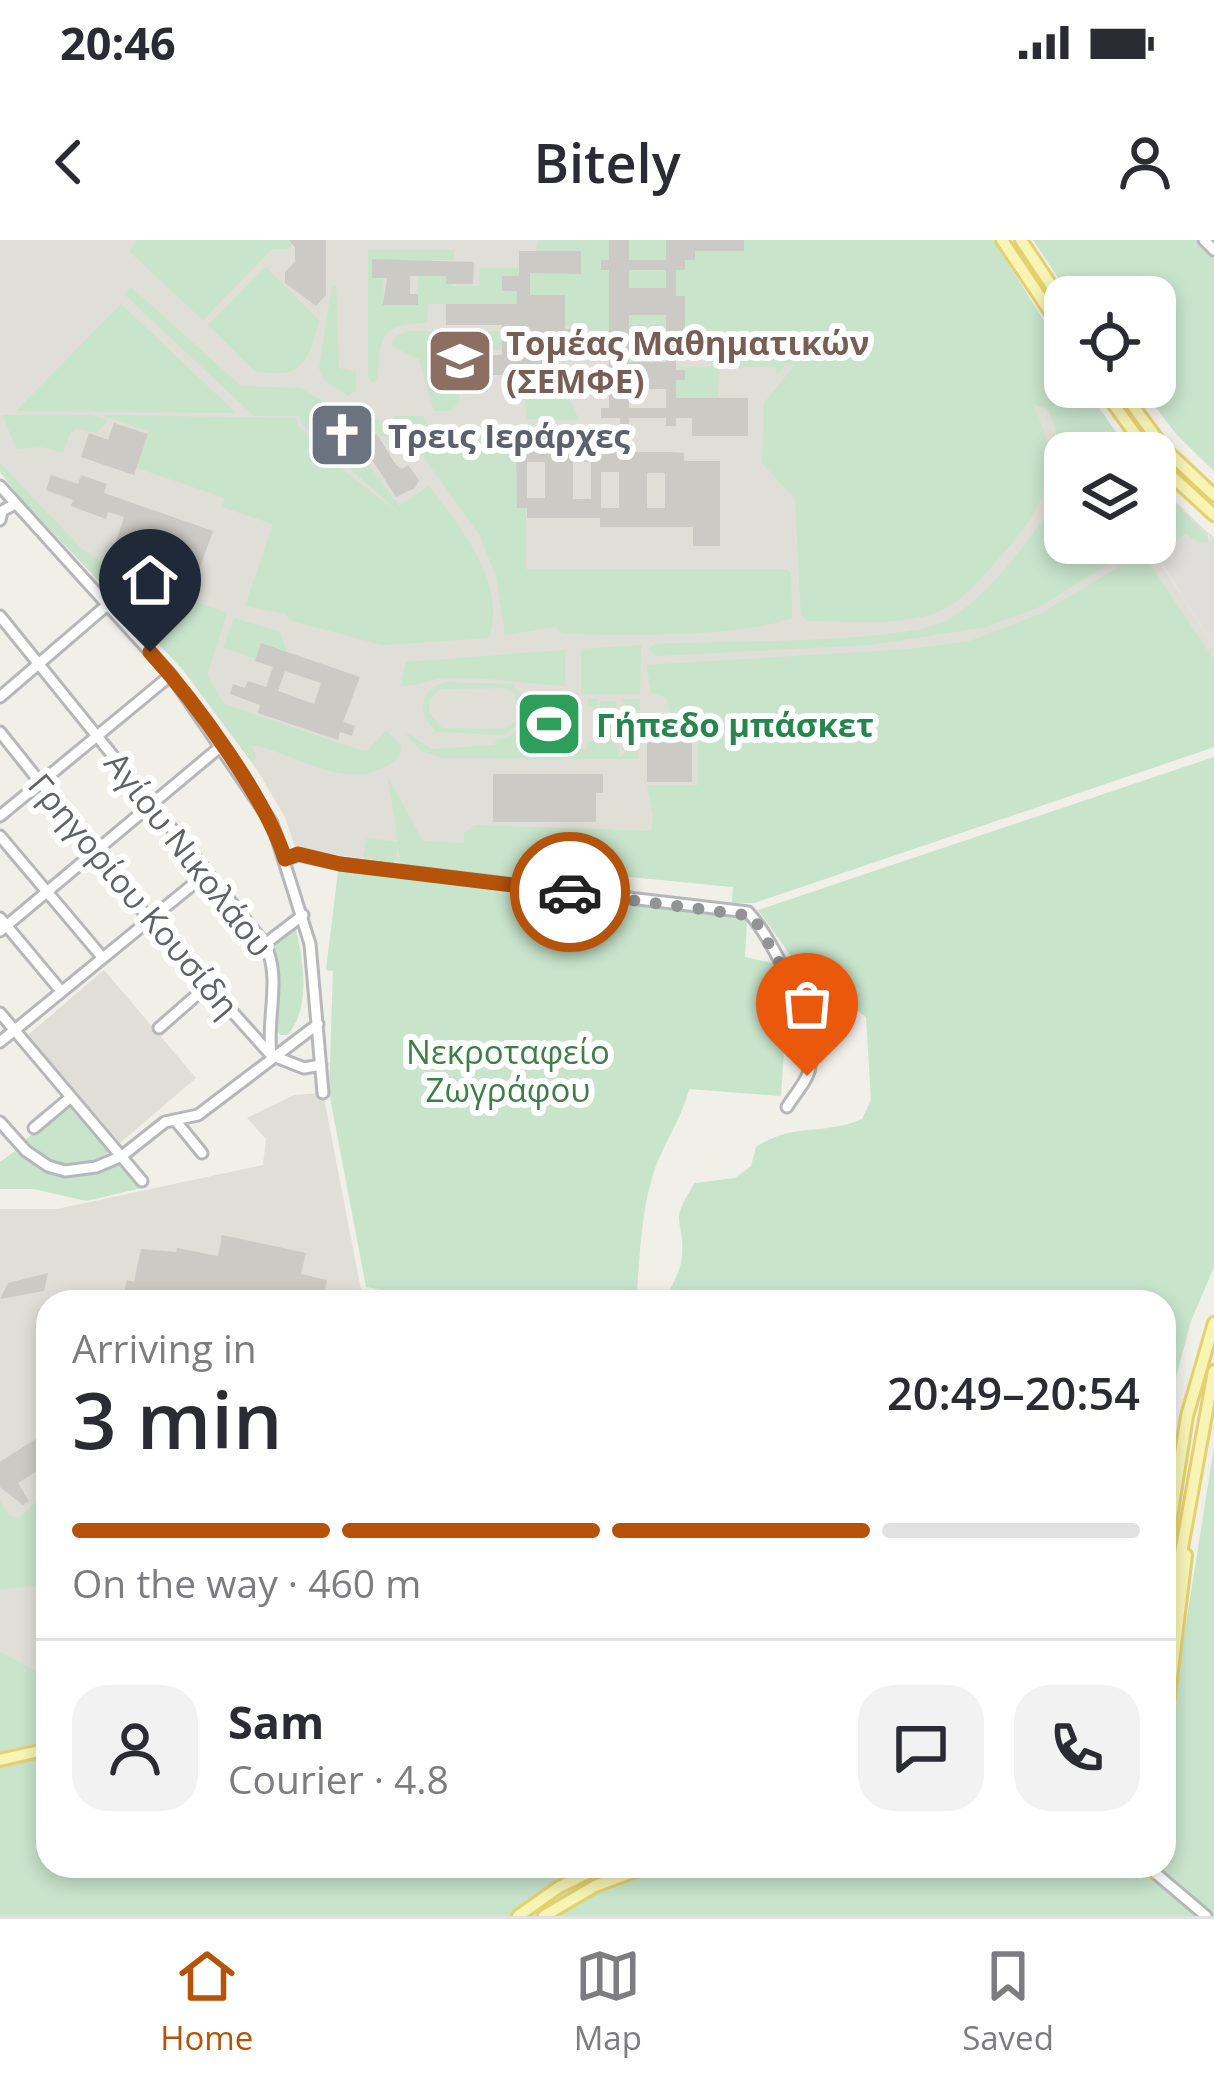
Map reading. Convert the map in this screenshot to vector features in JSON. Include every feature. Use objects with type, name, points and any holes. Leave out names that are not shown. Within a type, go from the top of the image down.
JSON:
[{"type":"main road","points":[[1002,240],[1044,303]]},
{"type":"main road","points":[[1021,240],[1045,276]]},
{"type":"main road","points":[[1134,408],[1164,448],[1214,495]]},
{"type":"main road","points":[[1176,480],[1214,515]]},
{"type":"main road","points":[[1176,1487],[1195,1384],[1214,1323]]},
{"type":"main road","points":[[1176,1579],[1214,1371]]},
{"type":"main road","points":[[1176,1479],[1178,1474]]},
{"type":"main road","points":[[1176,1649],[1186,1577],[1186,1522]]},
{"type":"main road","points":[[0,1760],[36,1752]]},
{"type":"main road","points":[[518,1916],[577,1878]]},
{"type":"main road","points":[[544,1916],[617,1878]]},
{"type":"street","points":[[1204,240],[1214,250]]},
{"type":"street","points":[[0,486],[171,675],[272,823],[303,915],[315,974],[323,1093]]},
{"type":"street","points":[[0,504],[14,504]]},
{"type":"street","points":[[0,520],[2,511],[14,504]]},
{"type":"street","points":[[0,697],[106,606]]},
{"type":"street","name":"Αγίου Νικολάου","points":[[0,616],[265,944],[275,965],[268,1034],[271,1055]]},
{"type":"street","points":[[0,816],[171,675]]},
{"type":"street","name":"Γρηγορίου Κουσίδη","points":[[0,732],[149,919],[271,1055]]},
{"type":"street","points":[[61,991],[2,925],[220,747]]},
{"type":"street","points":[[0,836],[102,957]]},
{"type":"street","points":[[285,859],[298,854],[340,864],[748,912],[793,983],[810,1046],[807,1076],[787,1108]]},
{"type":"street","points":[[0,1042],[207,873]]},
{"type":"street","points":[[265,944],[303,915]]},
{"type":"street","points":[[159,1028],[207,986]]},
{"type":"street","points":[[0,1013],[142,1181]]},
{"type":"street","points":[[0,1122],[36,1158],[65,1171],[96,1168],[175,1120],[199,1115],[317,1024]]},
{"type":"street","points":[[271,1055],[304,1068],[321,1064]]},
{"type":"street","points":[[34,1128],[71,1096]]},
{"type":"street","points":[[175,1120],[202,1154]]},
{"type":"street","points":[[1162,1878],[1205,1916]]},
{"type":"shaded area","points":[[0,240],[993,240],[1044,321],[1044,408],[1099,408],[1116,432],[1044,432],[1044,564],[1161,564],[1214,646],[1214,747],[754,903],[732,903],[733,887],[591,873],[589,886],[296,850],[285,817],[257,770],[184,671],[0,472]]},
{"type":"shaded area","points":[[1176,502],[1208,533],[1208,544],[1185,534],[1176,541]]},
{"type":"shaded area","points":[[1208,533],[1214,537],[1214,646],[1162,564],[1176,564],[1176,541],[1185,534],[1199,543],[1211,541]]},
{"type":"shaded area","points":[[104,970],[196,1078],[120,1143],[28,1035]]},
{"type":"shaded area","points":[[323,1093],[361,1290],[36,1290],[36,1745],[0,1753],[0,1209],[57,1209],[263,1165],[266,1139],[247,1118],[294,1095]]},
{"type":"green space","points":[[137,240],[290,240],[293,244],[272,249],[203,320],[130,252]]},
{"type":"green space","points":[[539,240],[993,240],[1044,321],[1044,407],[1033,405],[1044,434],[1044,490],[1011,545],[980,580],[939,611],[899,621],[807,621],[801,615],[795,499],[762,463],[764,403],[795,365],[787,363],[777,375],[775,367],[719,367],[718,398],[676,398],[676,380],[685,380],[685,371],[676,367],[711,367],[711,350],[519,318]]},
{"type":"green space","points":[[1033,240],[1204,240],[1214,250],[1214,471],[1156,408],[1176,408],[1176,276],[1057,276]]},
{"type":"green space","points":[[368,250],[454,250],[454,260],[372,260],[372,277],[383,278],[384,305],[418,305],[418,276],[446,276],[454,286],[479,286],[480,268],[519,268],[519,276],[502,277],[502,290],[517,291],[517,304],[428,304],[427,323],[400,326],[386,335],[378,379],[372,383],[368,377]]},
{"type":"green space","points":[[266,267],[319,321],[301,365],[284,373],[255,371],[208,325]]},
{"type":"green space","points":[[332,285],[336,285],[339,368],[356,372],[356,390],[348,396],[324,380],[319,368]]},
{"type":"green space","points":[[131,287],[241,386],[300,388],[339,410],[380,420],[388,440],[371,429],[356,448],[399,506],[429,486],[454,519],[477,556],[492,596],[489,638],[382,645],[245,606],[273,524],[222,507],[225,498],[137,468],[149,431],[101,415],[296,418],[298,426],[349,475],[399,513],[301,423],[300,416],[254,416],[124,294]]},
{"type":"green space","points":[[121,304],[236,413],[16,411]]},
{"type":"green space","points":[[408,331],[502,331],[502,350],[441,350],[441,374],[456,375],[460,401],[451,411],[434,411],[419,359],[391,346],[396,336]]},
{"type":"green space","points":[[523,382],[558,391],[571,403],[578,420],[527,419]]},
{"type":"green space","points":[[1046,408],[1099,408],[1116,432],[1056,432]]},
{"type":"green space","points":[[3,415],[92,415],[107,420],[97,433],[76,429],[70,433],[63,453],[42,447],[16,449]]},
{"type":"green space","points":[[394,416],[423,416],[429,429],[440,436],[469,430],[502,433],[518,440],[517,508],[526,508],[526,569],[787,569],[792,618],[712,632],[562,634],[556,627],[505,635],[496,576],[480,536]]},
{"type":"green space","points":[[0,463],[83,550],[119,574],[227,613],[207,675],[224,704],[366,752],[386,731],[401,745],[399,757],[366,774],[330,771],[259,746],[251,746],[257,758],[251,761],[184,671],[19,497],[0,472]]},
{"type":"green space","points":[[1176,504],[1211,541],[1199,543],[1185,534],[1176,541]]},
{"type":"green space","points":[[1044,517],[1044,564],[1109,564],[1037,608],[986,627],[870,645],[655,656],[649,649],[655,644],[852,637],[926,628],[972,603]]},
{"type":"green space","points":[[1124,564],[1151,566],[1214,660],[1214,747],[754,903],[732,903],[733,887],[591,873],[589,886],[401,866],[398,846],[394,863],[363,858],[367,838],[398,842],[388,778],[423,841],[464,843],[464,833],[475,825],[651,831],[647,785],[698,785],[698,716],[671,715],[667,698],[652,693],[646,665],[911,649],[970,641],[1040,614]]},
{"type":"green space","points":[[234,618],[280,632],[287,652],[256,659],[223,648]]},
{"type":"green space","points":[[641,645],[640,694],[581,694],[581,649]]},
{"type":"green space","points":[[565,650],[565,686],[441,678],[400,686],[406,662]]},
{"type":"green space","points":[[445,682],[512,684],[523,696],[522,721],[504,735],[437,732],[423,704]],"holes":[[[505,688],[515,693],[517,720],[505,729],[442,728],[429,713],[429,700],[440,689]]]},
{"type":"green space","points":[[528,699],[533,699],[534,749],[587,749],[588,741],[595,741],[595,707],[588,707],[588,699],[597,699],[598,758],[600,701],[616,701],[619,758],[626,752],[626,733],[620,732],[620,725],[626,724],[626,705],[620,699],[640,699],[638,759],[444,758],[421,751],[404,731],[431,749],[495,745],[496,739],[520,727]]},
{"type":"green space","points":[[538,703],[582,703],[582,746],[538,746]]},
{"type":"green space","points":[[1214,757],[1214,1267],[1191,1321],[1176,1378],[1176,1290],[670,1290],[681,1262],[679,1214],[695,1183],[735,1178],[751,1166],[756,1147],[783,1134],[862,1119],[871,1100],[866,1017],[798,966],[758,910]]},
{"type":"green space","name":"Νεκροταφείο Ζωγράφου","points":[[338,871],[747,918],[745,957],[772,963],[788,987],[781,1096],[689,1089],[648,1193],[637,1290],[366,1287],[329,1092],[333,971],[326,970]]},
{"type":"green space","points":[[295,927],[303,968],[302,998],[295,1025],[287,1035],[280,1035],[274,1016],[276,969],[271,945]]},
{"type":"green space","points":[[70,1103],[111,1151],[88,1162],[66,1164],[44,1157],[24,1141]]},
{"type":"green space","points":[[15,1151],[40,1168],[66,1176],[93,1174],[121,1161],[142,1188],[86,1201],[34,1189],[0,1189],[0,1162]]},
{"type":"green space","points":[[1214,1447],[1214,1916],[0,1916],[0,1652],[36,1671],[36,1878],[1176,1878],[1176,1687]]},
{"type":"green space","points":[[0,1501],[9,1515],[19,1518],[36,1502],[36,1586],[0,1590]]},
{"type":"building","points":[[289,240],[326,240],[326,295],[316,306],[285,283],[285,272],[295,262],[295,247]]},
{"type":"building","points":[[609,240],[629,240],[629,260],[666,260],[666,240],[744,240],[744,251],[695,251],[695,260],[685,260],[685,270],[676,270],[676,296],[685,296],[685,344],[676,344],[676,370],[685,370],[685,380],[676,380],[676,398],[748,398],[748,436],[692,436],[692,418],[676,418],[676,426],[666,426],[666,418],[629,418],[629,426],[620,426],[620,418],[601,418],[601,408],[609,408],[609,344],[601,344],[601,334],[609,334],[609,270],[601,270],[601,260],[609,260]],"holes":[[[629,270],[666,270],[666,288],[629,288]],[[629,315],[666,315],[666,334],[629,334]],[[629,344],[666,344],[666,362],[629,362]],[[629,389],[666,389],[666,408],[629,408]]]},
{"type":"building","points":[[519,251],[581,251],[581,274],[530,273],[530,295],[565,295],[565,329],[580,329],[580,349],[555,349],[555,375],[445,375],[445,355],[502,355],[502,325],[446,325],[446,304],[517,304],[517,291],[502,291],[502,276],[519,276]]},
{"type":"building","points":[[372,259],[474,262],[473,284],[446,284],[446,276],[410,276],[410,294],[418,294],[418,305],[383,305],[387,278],[372,278]]},
{"type":"building","points":[[341,421],[360,440],[377,434],[396,465],[402,469],[408,465],[419,480],[415,488],[396,497],[373,461],[352,440],[343,449],[328,434]]},
{"type":"building","points":[[114,423],[148,434],[134,475],[81,457],[89,433],[108,440]]},
{"type":"building","points":[[527,435],[536,435],[536,442],[594,442],[610,444],[610,452],[684,453],[684,461],[720,461],[720,546],[693,546],[693,527],[600,527],[600,518],[527,518],[527,508],[517,508],[516,453],[518,440],[527,440]],"holes":[[[527,462],[545,462],[545,498],[527,498]],[[573,462],[591,462],[591,499],[573,499]],[[601,472],[619,472],[619,508],[601,508]],[[647,473],[665,473],[665,508],[647,508]]]},
{"type":"building","points":[[51,475],[78,484],[81,475],[107,484],[104,493],[213,531],[193,587],[159,576],[165,559],[116,542],[124,517],[108,512],[106,519],[46,490]]},
{"type":"building","points":[[261,643],[360,677],[343,722],[355,726],[352,736],[340,732],[338,740],[258,713],[260,705],[230,694],[233,684],[245,688],[248,681],[266,687],[273,667],[255,661]],"holes":[[[285,671],[321,683],[314,704],[278,691]]]},
{"type":"building","points":[[647,718],[692,718],[692,782],[647,782]]},
{"type":"building","points":[[493,774],[603,774],[603,793],[596,793],[596,822],[493,822]]},
{"type":"building","points":[[222,1235],[306,1253],[301,1274],[327,1280],[325,1290],[125,1290],[127,1280],[134,1282],[141,1249],[176,1252],[177,1248],[218,1256]]},
{"type":"building","points":[[48,1273],[44,1290],[0,1299],[8,1283]]},
{"type":"building","points":[[36,1439],[36,1472],[18,1483],[29,1501],[23,1505],[0,1487],[0,1462]]},
{"type":"way so far","points":[[570,892],[748,912],[793,983],[810,1046],[807,1076]]},
{"type":"place","name":"Τομέας Μαθηματικών (ΣΕΜΦΕ)","points":[[460,361]]},
{"type":"place","name":"Τρεις Ιεράρχες","points":[[342,435]]},
{"type":"place","name":"Γήπεδο μπάσκετ","points":[[549,724]]},
{"type":"route","points":[[150,652],[241,774],[272,823],[285,859],[298,854],[340,864],[570,892]]}]
